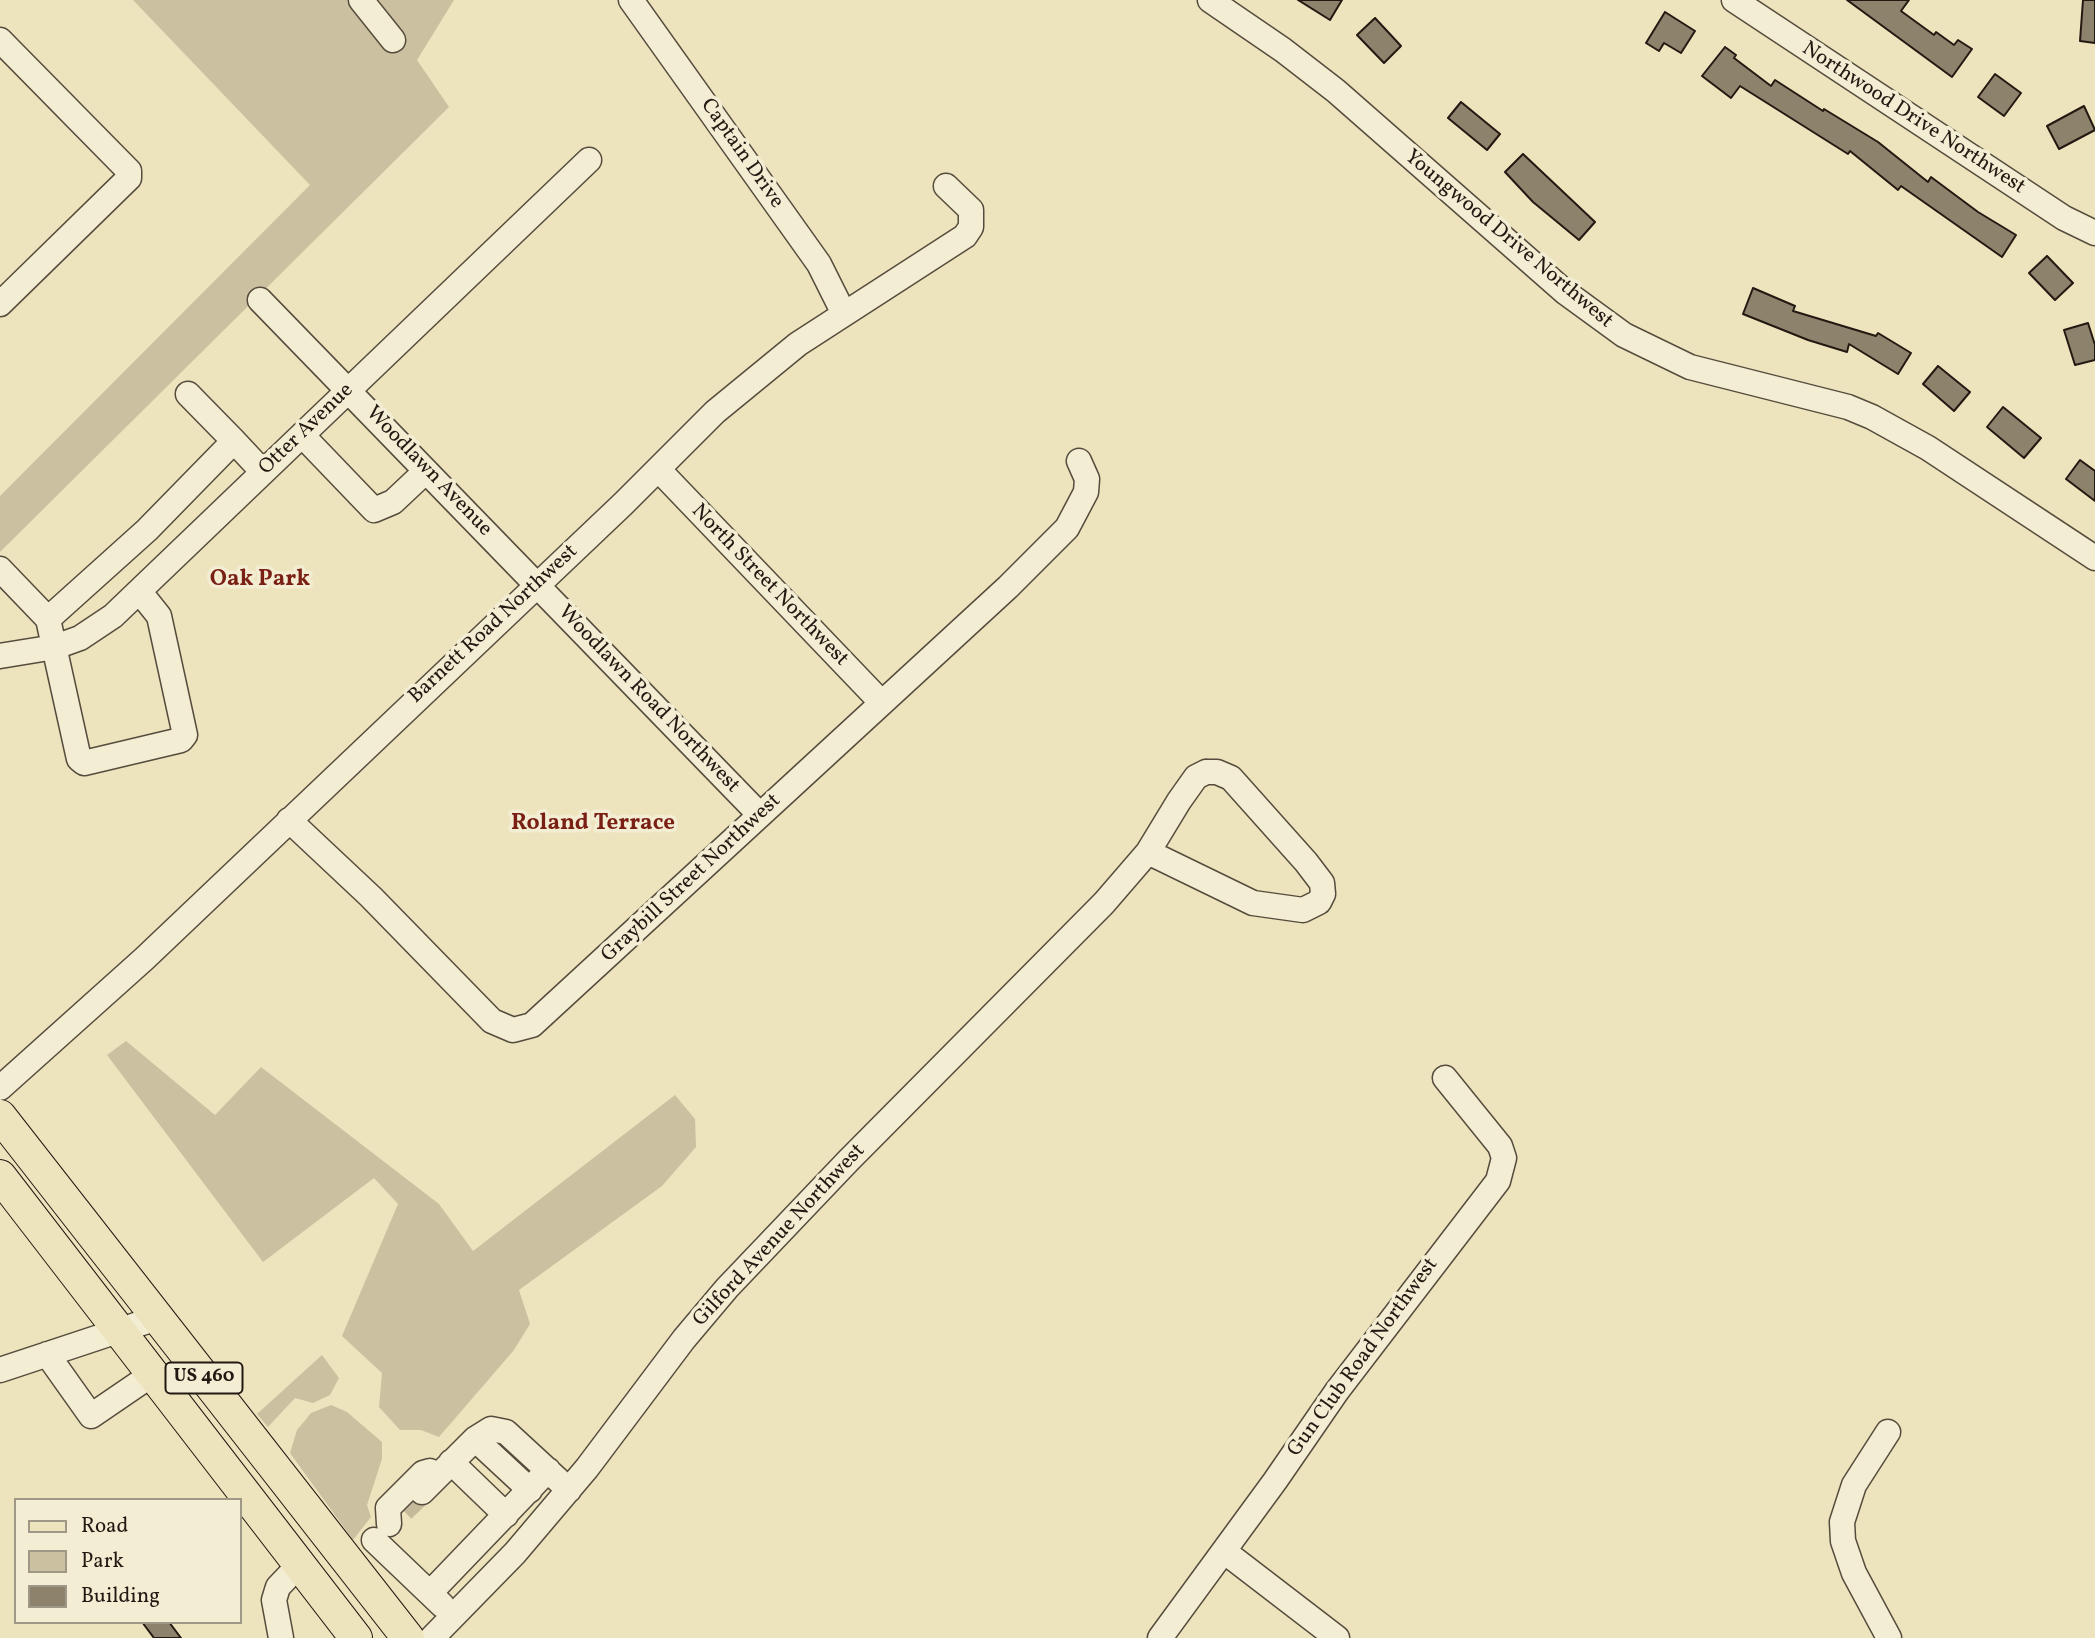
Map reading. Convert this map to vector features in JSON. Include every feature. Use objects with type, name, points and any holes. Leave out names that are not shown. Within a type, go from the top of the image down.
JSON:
[{"type":"main road","name":"US 460","points":[[0,1116],[408,1638]]},
{"type":"main road","name":"US 460","points":[[0,1176],[356,1638]]},
{"type":"street","points":[[360,0],[393,40]]},
{"type":"street","name":"Captain Drive","points":[[631,0],[819,264],[843,312]]},
{"type":"street","name":"Youngwood Drive Northwest","points":[[1210,0],[1237,8],[1336,91],[1554,284],[1624,335],[1690,366],[1848,407],[1872,417],[1962,469],[2095,558]]},
{"type":"street","name":"Northwood Drive Northwest","points":[[1734,0],[2064,218],[2095,233]]},
{"type":"street","points":[[0,40],[129,171],[126,183],[0,304]]},
{"type":"street","name":"Otter Avenue","points":[[0,656],[55,647],[101,625],[589,160]]},
{"type":"street","name":"Barnett Road Northwest","points":[[0,1088],[144,958],[757,375],[843,312],[965,236],[971,227],[971,211],[946,186]]},
{"type":"street","name":"Woodlawn Avenue","points":[[260,300],[536,584]]},
{"type":"street","points":[[188,394],[263,472]]},
{"type":"street","points":[[302,435],[374,510],[393,502],[426,471]]},
{"type":"street","points":[[48,620],[147,530],[234,441]]},
{"type":"street","name":"Graybill Street Northwest","points":[[289,820],[371,897],[492,1021],[513,1030],[531,1025],[1007,587],[1067,528],[1086,492],[1087,479],[1079,461]]},
{"type":"street","name":"North Street Northwest","points":[[658,469],[881,702]]},
{"type":"street","points":[[0,569],[48,620],[79,759],[84,763],[181,740],[185,729],[159,616],[139,591]]},
{"type":"street","name":"Woodlawn Road Northwest","points":[[536,584],[760,815]]},
{"type":"street","name":"Gilford Avenue Northwest","points":[[432,1638],[515,1553],[569,1490],[727,1288],[848,1161],[1104,903],[1148,852],[1196,777],[1217,772],[1231,778],[1306,862],[1322,883],[1323,894],[1312,908],[1265,906],[1216,886],[1148,852]]},
{"type":"street","name":"Gun Club Road Northwest","points":[[1160,1638],[1225,1552],[1337,1391],[1498,1181],[1504,1158],[1500,1146],[1445,1078]]},
{"type":"street","points":[[0,1370],[157,1318]]},
{"type":"street","points":[[47,1354],[91,1416],[154,1373]]},
{"type":"street","points":[[422,1492],[475,1438],[491,1429],[506,1432],[569,1490]]},
{"type":"street","points":[[1888,1432],[1854,1485],[1842,1522],[1843,1541],[1854,1573],[1889,1638]]},
{"type":"street","points":[[475,1438],[530,1490]]},
{"type":"street","points":[[449,1464],[506,1515]]},
{"type":"street","points":[[449,1464],[424,1473],[388,1508],[389,1525],[430,1593],[453,1616]]},
{"type":"street","points":[[430,1593],[548,1470]]},
{"type":"street","points":[[350,1565],[389,1525]]},
{"type":"street","points":[[1225,1552],[1337,1638]]},
{"type":"street","points":[[281,1638],[274,1600],[278,1587],[300,1564]]},
{"type":"green space","points":[[133,0],[454,0],[417,60],[449,107],[0,552],[0,496],[310,185]]},
{"type":"green space","points":[[126,1041],[215,1115],[261,1067],[439,1204],[473,1251],[675,1095],[695,1119],[696,1147],[662,1186],[519,1290],[530,1324],[514,1350],[439,1437],[421,1430],[400,1430],[379,1407],[382,1373],[342,1336],[398,1204],[374,1178],[263,1262],[107,1055]]},
{"type":"green space","points":[[322,1355],[339,1378],[330,1395],[313,1403],[295,1398],[268,1427],[257,1414]]},
{"type":"green space","points":[[331,1405],[347,1412],[382,1442],[382,1459],[367,1505],[371,1517],[353,1540],[290,1453],[297,1430],[311,1413]]},
{"type":"building","points":[[1298,0],[1342,0],[1330,20]]},
{"type":"building","points":[[1847,0],[1909,0],[1901,11],[1934,35],[1936,32],[1954,45],[1958,40],[1972,49],[1952,77]]},
{"type":"building","points":[[2083,0],[2095,0],[2095,43],[2080,41]]},
{"type":"building","points":[[1665,12],[1695,31],[1681,53],[1664,43],[1659,51],[1646,43]]},
{"type":"building","points":[[1375,18],[1401,46],[1384,63],[1357,35]]},
{"type":"building","points":[[1725,47],[1736,55],[1734,58],[1771,86],[1775,80],[1823,111],[1824,109],[1878,142],[1928,182],[1931,177],[1978,212],[2016,235],[2002,257],[1901,186],[1898,190],[1850,151],[1848,154],[1740,86],[1731,98],[1702,76]]},
{"type":"building","points":[[1995,74],[2021,93],[2004,116],[1978,97]]},
{"type":"building","points":[[1461,102],[1500,134],[1487,150],[1448,118]]},
{"type":"building","points":[[2084,106],[2095,130],[2059,149],[2047,126]]},
{"type":"building","points":[[1523,154],[1595,222],[1579,240],[1533,202],[1505,172]]},
{"type":"building","points":[[2047,256],[2073,283],[2055,300],[2029,273]]},
{"type":"building","points":[[1753,288],[1795,306],[1793,311],[1876,336],[1878,333],[1911,353],[1898,374],[1849,344],[1847,352],[1808,340],[1743,314]]},
{"type":"building","points":[[2088,323],[2095,345],[2095,360],[2075,365],[2064,330]]},
{"type":"building","points":[[1938,366],[1970,392],[1954,411],[1923,384]]},
{"type":"building","points":[[2003,407],[2041,438],[2024,458],[1987,427]]},
{"type":"building","points":[[2080,460],[2095,471],[2095,501],[2066,479]]},
{"type":"building","points":[[144,1624],[170,1624],[181,1638],[154,1638]]},
{"type":"tunnel","points":[[403,1510],[422,1492]]},
{"type":"district","name":"Oak Park","points":[[260,581]]},
{"type":"district","name":"Roland Terrace","points":[[593,825]]}]
